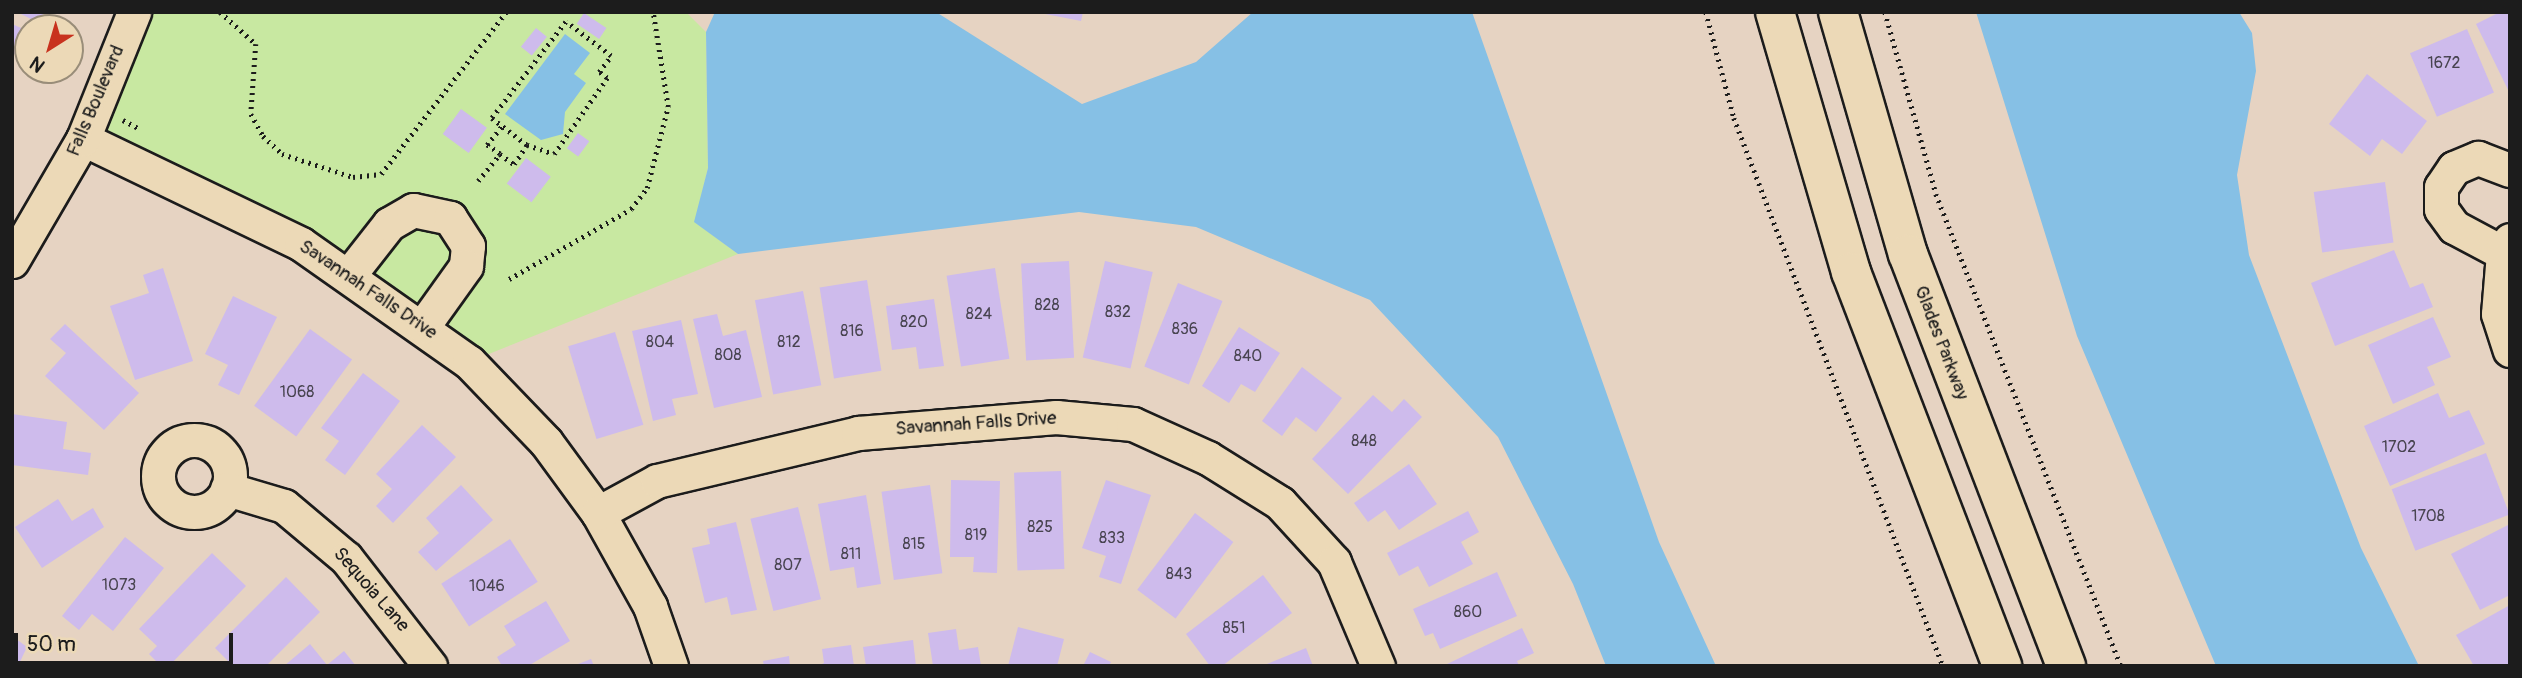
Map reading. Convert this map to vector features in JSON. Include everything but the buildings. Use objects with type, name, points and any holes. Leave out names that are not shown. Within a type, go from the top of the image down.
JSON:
[{"type":"main road","points":[[1775,12],[1851,272],[2002,666]]},
{"type":"main road","name":"Glades Parkway","points":[[1838,12],[1908,254],[2066,666]]},
{"type":"street","name":"Falls Boulevard","points":[[12,261],[83,139],[134,12]]},
{"type":"street","name":"Savannah Falls Drive","points":[[83,139],[301,244],[423,326],[470,362],[546,442],[598,513],[650,606],[671,666]]},
{"type":"street","points":[[2510,170],[2478,158],[2454,168],[2441,187],[2441,209],[2454,227],[2506,247],[2498,314],[2510,350]]},
{"type":"street","points":[[349,275],[389,224],[413,210],[450,218],[468,246],[466,266],[423,326]]},
{"type":"street","name":"Savannah Falls Drive","points":[[598,513],[657,481],[858,433],[1056,417],[1133,424],[1208,458],[1280,503],[1334,562],[1378,666]]},
{"type":"street","name":"Sequoia Lane","points":[[228,489],[284,506],[346,558],[430,666]]},
{"type":"path","points":[[220,12],[256,44],[251,114],[263,136],[282,154],[353,177],[381,174],[506,12]]},
{"type":"path","points":[[509,279],[631,209],[647,188],[660,159],[668,107],[653,12]]},
{"type":"path","points":[[1706,12],[1734,118],[1943,666]]},
{"type":"path","points":[[1885,12],[1936,194],[2121,666]]},
{"type":"path","points":[[566,22],[611,56],[599,72],[607,78],[554,154],[527,145],[492,118],[566,22]]},
{"type":"path","points":[[502,126],[487,145],[514,164],[527,145]]},
{"type":"path","points":[[478,181],[500,154]]},
{"type":"green space","points":[[134,12],[686,12],[706,32],[708,168],[695,222],[738,254],[469,362],[415,318],[83,139]]},
{"type":"water","points":[[715,12],[936,12],[1082,104],[1196,62],[1253,12],[1472,12],[1659,542],[1716,666],[1606,666],[1573,584],[1498,437],[1370,300],[1196,227],[1079,212],[738,254],[694,222],[708,168],[706,32]]},
{"type":"water","points":[[1976,12],[2239,12],[2252,33],[2256,71],[2237,175],[2249,255],[2361,548],[2419,666],[2216,666],[2077,336]]},
{"type":"water","points":[[565,34],[590,53],[574,74],[586,83],[565,112],[563,134],[541,140],[505,114]]}]
